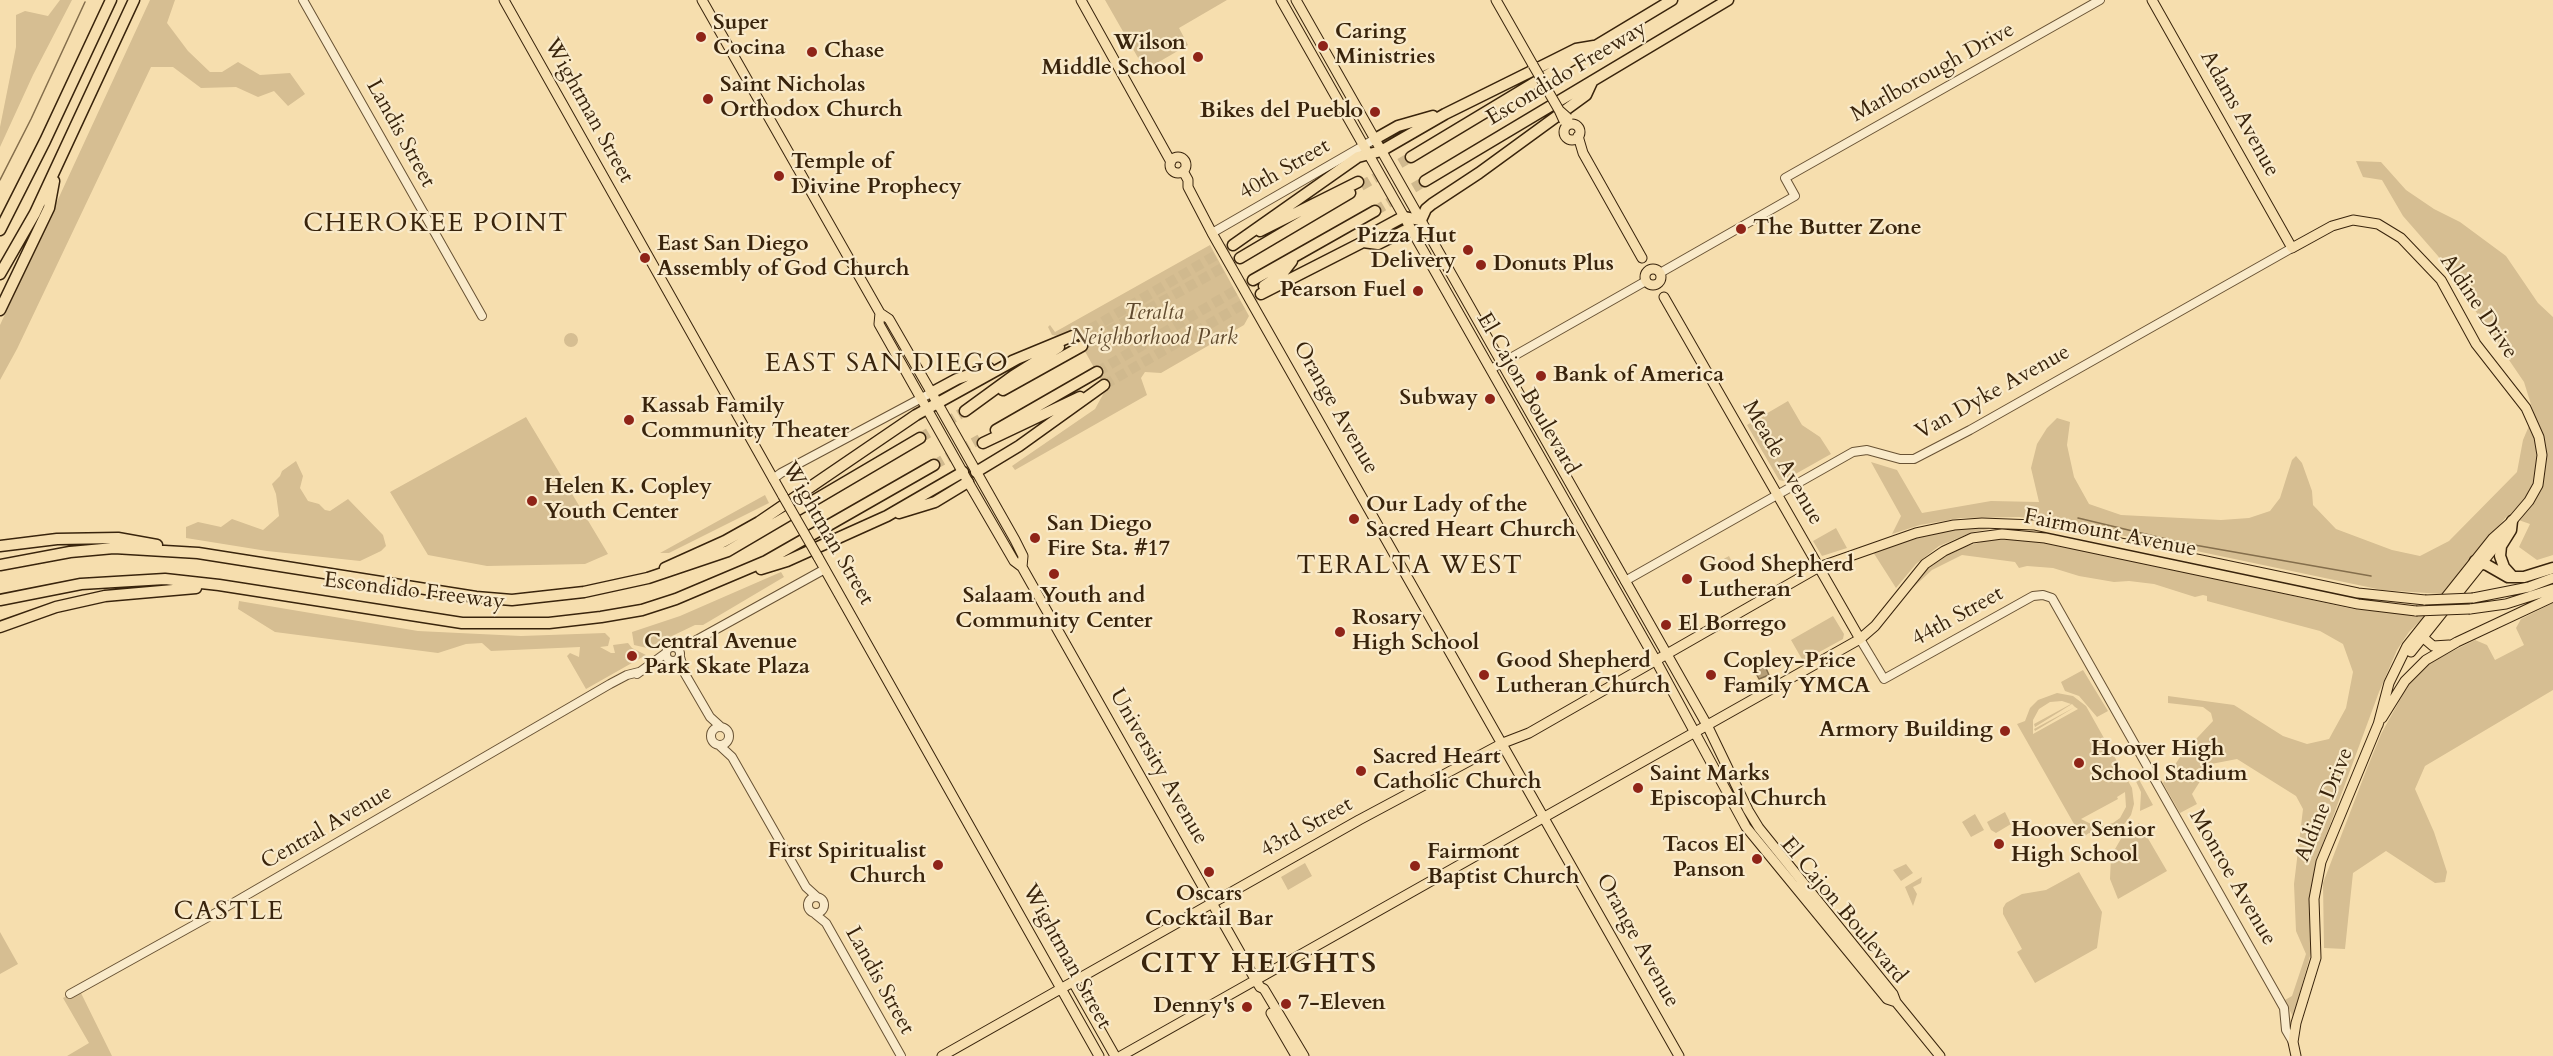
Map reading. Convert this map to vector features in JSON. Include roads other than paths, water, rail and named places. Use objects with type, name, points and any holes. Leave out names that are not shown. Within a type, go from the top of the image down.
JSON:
[{"type":"highway","points":[[0,230],[45,141],[111,0]]},
{"type":"highway","points":[[0,274],[35,213],[134,0]]},
{"type":"highway","name":"Escondido Freeway","points":[[1412,157],[1672,0]]},
{"type":"highway","name":"Escondido Freeway","points":[[1425,182],[1728,0]]},
{"type":"highway","points":[[1240,258],[1360,184],[1233,245],[1366,150],[1381,151],[1445,114],[1576,50],[1594,46]]},
{"type":"highway","points":[[1375,212],[1294,258],[1258,288],[1362,242],[1368,236],[1403,217],[1421,220],[1426,208],[1479,173],[1586,95],[1592,82]]},
{"type":"highway","points":[[1375,139],[1398,126],[1445,114]]},
{"type":"highway","points":[[0,310],[49,208],[57,166]]},
{"type":"highway","points":[[1362,242],[1378,243],[1410,228]]},
{"type":"highway","points":[[926,395],[957,379],[1078,339],[965,411]]},
{"type":"highway","points":[[648,578],[759,522],[928,410],[1017,359]]},
{"type":"highway","points":[[976,472],[1019,446],[1104,385],[981,441],[1096,372]]},
{"type":"highway","name":"Escondido Freeway","points":[[0,565],[70,552],[114,548],[198,553],[477,597],[512,600],[584,592],[648,578],[728,551],[920,438]]},
{"type":"highway","name":"Escondido Freeway","points":[[0,600],[81,584],[165,579],[219,585],[427,618],[501,624],[601,617],[642,610],[721,582],[766,561],[934,465]]},
{"type":"highway","points":[[721,582],[788,561],[887,516],[935,502],[965,477]]},
{"type":"highway","points":[[2512,521],[2511,530],[2502,546],[2500,556],[2504,567],[2514,577]]},
{"type":"highway","points":[[0,546],[57,539],[118,538],[198,553]]},
{"type":"highway","points":[[2479,562],[2508,577],[2529,576],[2553,568]]},
{"type":"highway","points":[[0,627],[56,607],[105,596],[219,585]]},
{"type":"main road","name":"Wightman Street","points":[[504,0],[1099,1056]]},
{"type":"main road","name":"University Avenue","points":[[702,0],[880,314],[889,319],[926,395],[928,410],[965,477],[1014,561],[1022,567],[1258,983],[1264,989],[1299,1056]]},
{"type":"main road","name":"Orange Avenue","points":[[1081,0],[1154,127],[1160,131],[1173,160],[1185,161],[1185,167],[1180,172],[1182,183],[1188,187],[1679,1056]]},
{"type":"main road","name":"Meade Avenue","points":[[1497,0],[1860,639]]},
{"type":"main road","name":"Adams Avenue","points":[[2152,0],[2292,248]]},
{"type":"main road","name":"El Cajon Boulevard","points":[[1289,1],[1375,139],[1707,725],[1727,769],[1759,828],[1940,1056]]},
{"type":"main road","name":"El Cajon Boulevard","points":[[1289,1],[1366,150],[1655,659],[1734,807],[1756,840],[1887,999],[1896,1002]]},
{"type":"main road","name":"Van Dyke Avenue","points":[[2292,248],[2344,221],[2362,219],[2378,224]]},
{"type":"main road","name":"Aldine Drive","points":[[2293,1042],[2302,1001],[2316,958],[2314,899],[2321,862],[2378,725],[2383,702],[2396,666],[2529,501],[2538,486],[2541,471],[2542,455],[2534,423],[2516,392],[2476,344],[2441,280],[2401,238],[2378,224]]},
{"type":"main road","name":"University Avenue","points":[[926,395],[938,404],[1015,540],[1023,556],[1022,567]]},
{"type":"main road","points":[[965,477],[976,472]]},
{"type":"main road","name":"Fairmount Avenue","points":[[1819,567],[1935,529],[1963,524],[2019,523],[2053,527],[2358,593],[2425,600],[2473,598],[2529,587],[2553,578]]},
{"type":"main road","points":[[993,525],[999,525],[1007,536],[1015,540]]},
{"type":"main road","name":"Fairmount Avenue","points":[[1121,1056],[1258,983],[1544,816],[1860,639],[1875,626],[1925,564],[1962,542],[1994,534],[2045,538],[2358,604],[2416,611],[2470,609],[2506,604],[2553,589]]},
{"type":"main road","name":"43rd Street","points":[[942,1056],[1359,820],[1503,743],[1529,733],[1819,567]]},
{"type":"main road","points":[[2378,725],[2411,672],[2457,642],[2553,597]]},
{"type":"main road","points":[[2420,635],[2437,647],[2457,642]]},
{"type":"main road","points":[[1709,759],[1715,761],[1721,771],[1727,769]]},
{"type":"main road","points":[[1734,807],[1739,806],[1750,813]]},
{"type":"main road","points":[[1826,923],[1832,925],[1844,939],[1848,938]]},
{"type":"main road","name":"Wightman Street","points":[[1073,982],[1115,1056]]},
{"type":"main road","name":"Monroe Avenue","points":[[2293,1042],[2296,1056]]},
{"type":"street","name":"Landis Street","points":[[303,0],[482,316]]},
{"type":"street","name":"Marlborough Drive","points":[[1653,276],[1795,196],[1785,178],[2100,0]]},
{"type":"street","name":"40th Street","points":[[1212,232],[1366,150],[1375,139]]},
{"type":"street","name":"Van Dyke Avenue","points":[[1625,581],[1860,450],[1900,459],[1914,459],[2292,248]]},
{"type":"street","points":[[1491,369],[1653,276]]},
{"type":"street","points":[[773,479],[926,395]]},
{"type":"street","points":[[685,674],[669,658],[668,649],[693,642],[825,569]]},
{"type":"street","name":"44th Street","points":[[1884,679],[2033,596],[2043,595],[2052,598]]},
{"type":"street","name":"Monroe Avenue","points":[[2052,598],[2284,1008],[2286,1030],[2293,1042]]},
{"type":"street","name":"Meade Avenue","points":[[1860,639],[1884,679]]},
{"type":"street","points":[[669,658],[680,656],[693,642]]},
{"type":"street","points":[[675,647],[679,650],[685,674],[710,717],[728,732],[732,757],[806,887],[823,901],[824,909],[815,914],[808,909],[806,887]]},
{"type":"street","name":"Central Avenue","points":[[70,994],[601,692],[669,658]]},
{"type":"street","points":[[710,717],[713,741],[732,757]]},
{"type":"street","points":[[712,733],[721,727]]},
{"type":"street","points":[[719,745],[728,740]]},
{"type":"street","points":[[808,902],[817,897]]},
{"type":"street","name":"Landis Street","points":[[824,909],[826,923],[901,1056]]},
{"type":"street","name":"Landis Street","points":[[815,914],[826,923]]},
{"type":"waterway","points":[[0,180],[85,2]]},
{"type":"waterway","points":[[2078,518],[2183,543],[2371,576]]},
{"type":"tunnel","points":[[1361,186],[1411,157]]},
{"type":"tunnel","points":[[1375,211],[1425,181]]},
{"type":"tunnel","points":[[1077,337],[1233,245]]},
{"type":"tunnel","points":[[1082,346],[1240,258]]},
{"type":"tunnel","points":[[1097,372],[1253,280]]},
{"type":"tunnel","points":[[1104,385],[1261,294]]},
{"type":"tunnel","points":[[920,438],[965,411]]},
{"type":"tunnel","points":[[934,465],[980,439]]},
{"type":"place","name":"Super Cocina","points":[[701,37]]},
{"type":"place","name":"Caring Ministries","points":[[1323,46]]},
{"type":"place","name":"Chase","points":[[812,52]]},
{"type":"place","name":"Wilson Middle School","points":[[1198,57]]},
{"type":"place","name":"Saint Nicholas Orthodox Church","points":[[708,99]]},
{"type":"place","name":"Bikes del Pueblo","points":[[1375,112]]},
{"type":"place","name":"Temple of Divine Prophecy","points":[[779,176]]},
{"type":"place","name":"The Butter Zone","points":[[1741,229]]},
{"type":"place","name":"Pizza Hut Delivery","points":[[1468,250]]},
{"type":"place","name":"East San Diego Assembly of God Church","points":[[645,258]]},
{"type":"place","name":"Donuts Plus","points":[[1481,265]]},
{"type":"place","name":"Pearson Fuel","points":[[1418,291]]},
{"type":"place","name":"Bank of America","points":[[1541,376]]},
{"type":"place","name":"Subway","points":[[1490,399]]},
{"type":"place","name":"Kassab Family Community Theater","points":[[629,420]]},
{"type":"place","name":"Helen K. Copley Youth Center","points":[[532,501]]},
{"type":"place","name":"Our Lady of the Sacred Heart Church","points":[[1354,519]]},
{"type":"place","name":"San Diego Fire Sta. #17","points":[[1035,538]]},
{"type":"place","name":"Salaam Youth and Community Center","points":[[1054,574]]},
{"type":"place","name":"Good Shepherd Lutheran","points":[[1687,579]]},
{"type":"place","name":"El Borrego","points":[[1666,625]]},
{"type":"place","name":"Rosary High School","points":[[1340,632]]},
{"type":"place","name":"Central Avenue Park Skate Plaza","points":[[632,656]]},
{"type":"place","name":"Good Shepherd Lutheran Church","points":[[1484,675]]},
{"type":"place","name":"Copley-Price Family YMCA","points":[[1711,675]]},
{"type":"place","name":"Armory Building","points":[[2005,731]]},
{"type":"place","name":"Hoover High School Stadium","points":[[2079,763]]},
{"type":"place","name":"Sacred Heart Catholic Church","points":[[1361,771]]},
{"type":"place","name":"Saint Marks Episcopal Church","points":[[1638,788]]},
{"type":"place","name":"Hoover Senior High School","points":[[1999,844]]},
{"type":"place","name":"Tacos El Panson","points":[[1757,859]]},
{"type":"place","name":"First Spiritualist Church","points":[[938,865]]},
{"type":"place","name":"Fairmont Baptist Church","points":[[1415,866]]},
{"type":"place","name":"Oscars Cocktail Bar","points":[[1209,872]]},
{"type":"place","name":"7-Eleven","points":[[1286,1004]]},
{"type":"place","name":"Denny's","points":[[1247,1007]]},
{"type":"district","name":"CHEROKEE POINT","points":[[436,225]]},
{"type":"district","name":"EAST SAN DIEGO","points":[[887,365]]},
{"type":"district","name":"TERALTA WEST","points":[[1410,567]]},
{"type":"district","name":"CASTLE","points":[[229,913]]},
{"type":"district","name":"CITY HEIGHTS","points":[[1259,966]]},
{"type":"park label","name":"Teralta Neighborhood Park","points":[[1154,326]]}]
